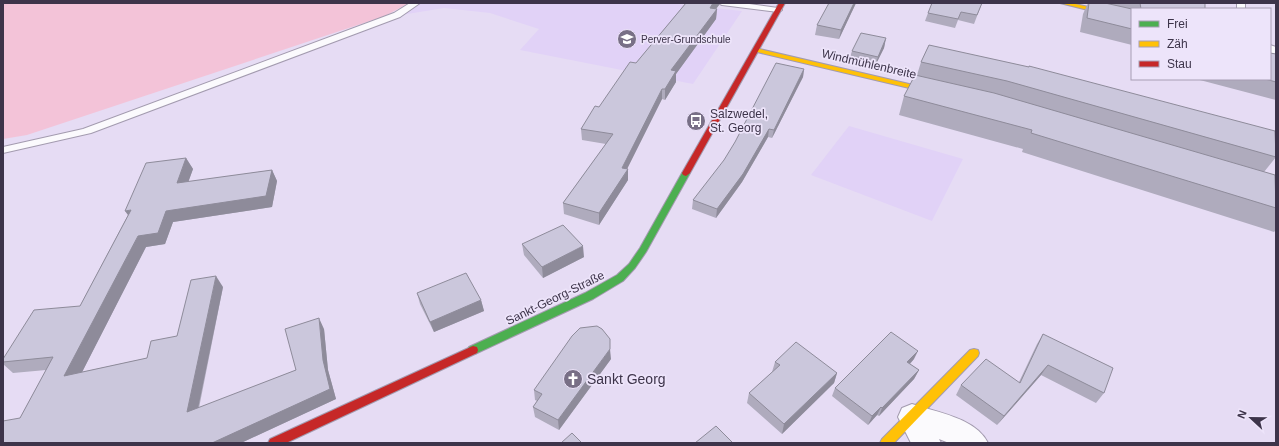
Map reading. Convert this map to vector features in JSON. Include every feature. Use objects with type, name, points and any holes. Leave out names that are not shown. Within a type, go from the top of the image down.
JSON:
[{"type":"street","points":[[1063,3],[1131,19]]},
{"type":"street","name":"Sankt-Georg-Straße","points":[[274,443],[608,287],[620,279],[629,270],[643,250],[780,7]]},
{"type":"street","name":"Windmühlenbreite","points":[[755,50],[948,95]]},
{"type":"street","points":[[886,443],[974,353]]},
{"type":"street","points":[[912,418],[926,443]]},
{"type":"street","points":[[912,418],[956,432],[973,443]]},
{"type":"lane","points":[[3,150],[87,132],[397,15],[416,3]]},
{"type":"lane","points":[[722,3],[780,7]]},
{"type":"shaded area","points":[[3,3],[409,3],[385,16],[27,135],[3,139]]},
{"type":"shaded area","name":"Perver-Grundschule","points":[[418,3],[668,3],[742,11],[693,84],[520,50],[539,29],[490,13],[444,8],[401,15]]},
{"type":"shaded area","points":[[849,126],[963,159],[932,221],[811,175]]},
{"type":"building","points":[[686,3],[713,3],[710,8],[717,9],[671,70],[676,71],[665,89],[662,89],[622,168],[628,169],[599,213],[563,203],[613,134],[581,129],[595,106],[599,107],[630,62],[636,63]]},
{"type":"building","points":[[829,3],[854,3],[841,30],[817,25]]},
{"type":"building","points":[[932,3],[982,3],[977,15],[961,12],[958,19],[928,13]]},
{"type":"building","points":[[1089,3],[1105,3],[1131,9],[1131,29],[1087,18]]},
{"type":"building","points":[[1140,3],[1205,3],[1205,8],[1141,8]]},
{"type":"building","points":[[861,33],[886,38],[878,57],[852,51]]},
{"type":"building","points":[[929,45],[1029,66],[1275,131],[1276,157],[1007,81],[921,62]]},
{"type":"building","points":[[1271,53],[1276,54],[1276,82],[1269,80],[1271,80]]},
{"type":"building","points":[[776,63],[804,69],[774,130],[769,129],[743,174],[717,209],[693,200],[724,160],[735,142]]},
{"type":"building","points":[[915,75],[994,93],[1275,175],[1276,208],[1031,133],[1032,130],[904,96]]},
{"type":"building","points":[[186,158],[177,183],[272,170],[266,196],[166,211],[158,233],[138,236],[64,376],[147,358],[151,341],[177,336],[191,280],[216,276],[187,412],[296,370],[285,329],[319,318],[323,360],[330,389],[212,443],[3,443],[3,421],[20,418],[53,357],[3,362],[3,359],[34,310],[80,306],[131,210],[125,211],[146,163]]},
{"type":"building","points":[[563,225],[583,246],[542,267],[522,244]]},
{"type":"building","points":[[466,273],[481,300],[430,322],[417,293]]},
{"type":"building","name":"Sankt Georg","points":[[597,326],[602,329],[610,339],[610,349],[558,420],[533,407],[542,394],[534,390],[572,336],[580,328]]},
{"type":"building","points":[[891,332],[918,351],[907,362],[919,370],[882,408],[881,407],[872,416],[835,388]]},
{"type":"building","points":[[1043,334],[1113,368],[1104,393],[1048,365],[1004,416],[961,385],[986,359],[1020,383]]},
{"type":"building","points":[[796,342],[837,373],[784,424],[749,393],[780,365],[775,362]]},
{"type":"building","points":[[716,426],[733,443],[695,443]]},
{"type":"building","points":[[572,433],[582,443],[561,443]]},
{"type":"traffic: fast","points":[[473,350],[589,296],[620,278],[632,266],[643,250],[686,173]]},
{"type":"traffic: slow","points":[[1063,3],[1131,19]]},
{"type":"traffic: slow","points":[[755,50],[939,93]]},
{"type":"traffic: slow","points":[[886,443],[974,353]]},
{"type":"traffic: jam","points":[[686,173],[782,3]]},
{"type":"traffic: jam","points":[[274,443],[473,350]]},
{"type":"place","name":"Perver-Grundschule","points":[[627,39]]},
{"type":"place","name":"Salzwedel, St. Georg","points":[[696,121]]},
{"type":"place","name":"Sankt Georg","points":[[573,379]]}]
